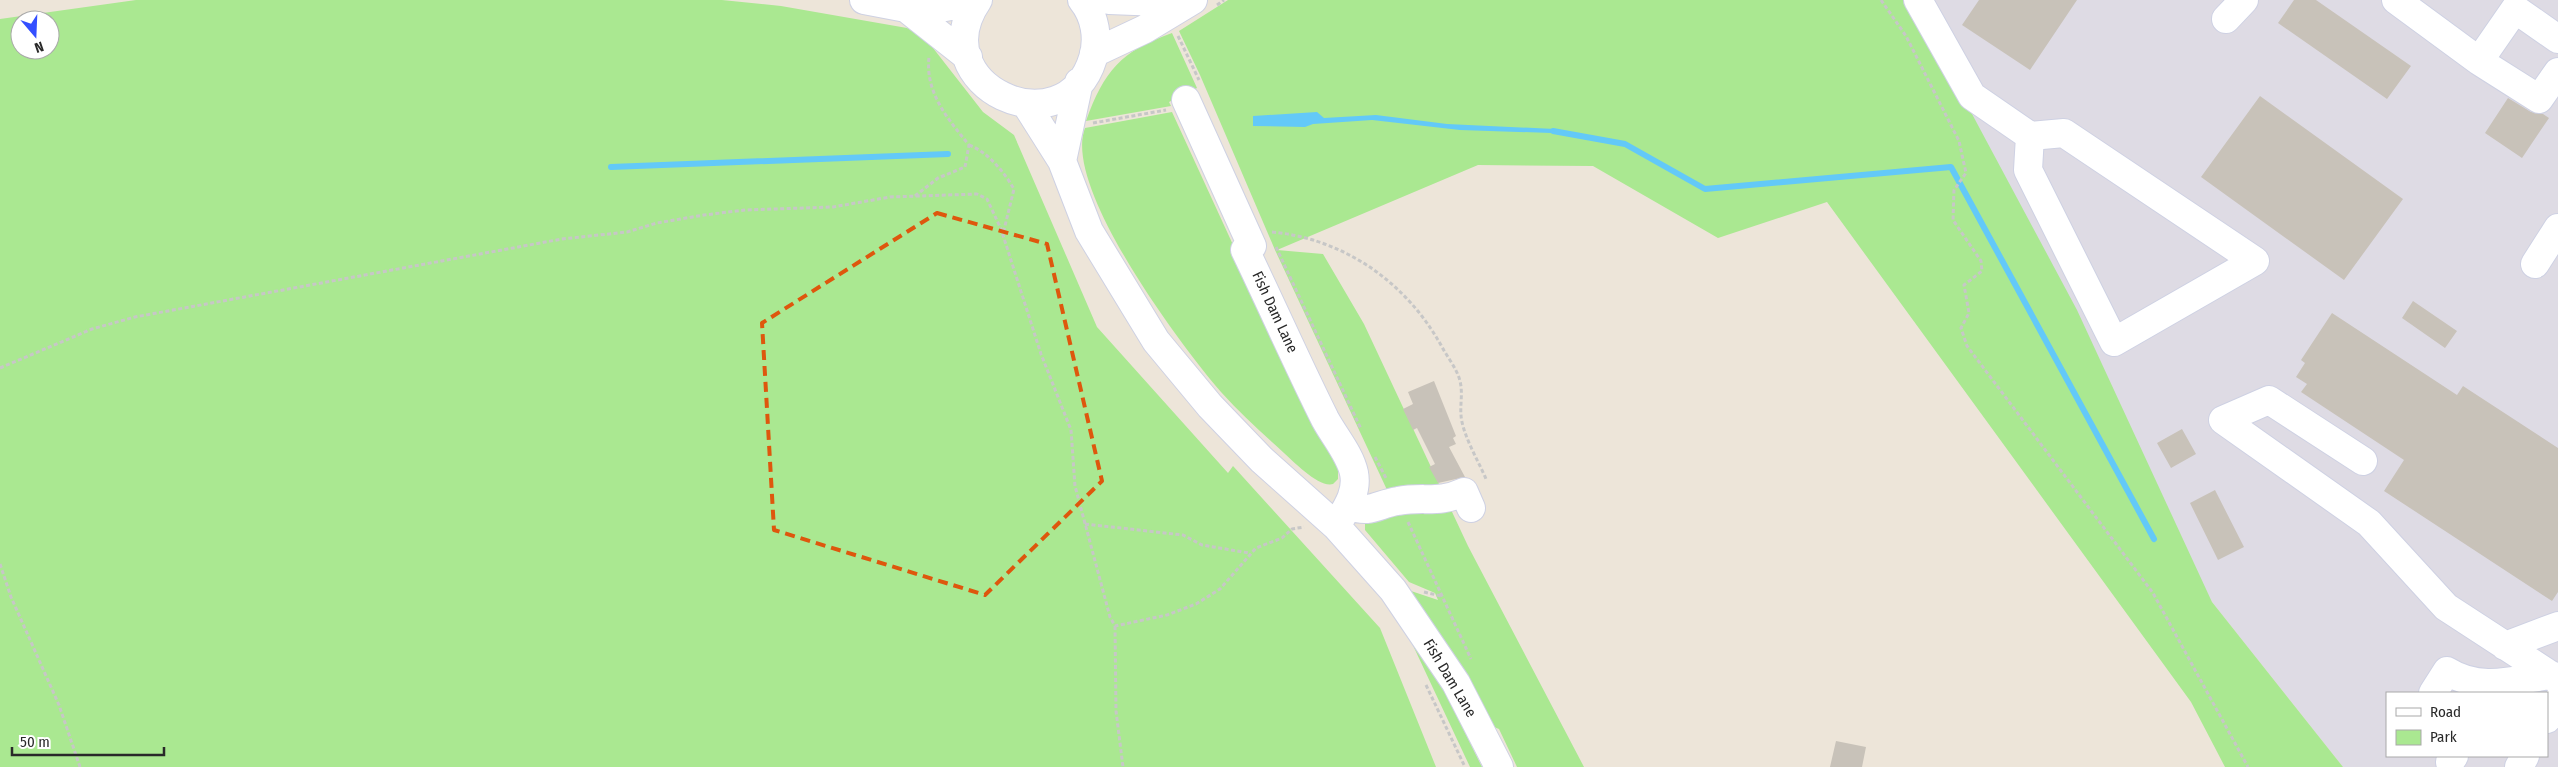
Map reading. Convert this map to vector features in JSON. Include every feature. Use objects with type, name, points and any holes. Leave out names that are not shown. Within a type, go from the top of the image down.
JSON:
[{"type":"street","points":[[864,0],[906,8],[940,8],[978,1]]},
{"type":"street","points":[[978,1],[966,28],[968,57],[974,72],[990,89],[1010,101],[1026,104],[1055,99],[1079,82],[1088,69],[1094,53],[1096,37],[1094,21],[1082,0]]},
{"type":"street","points":[[1109,0],[1183,6]]},
{"type":"street","points":[[1918,0],[1972,96],[2030,136],[2064,134],[2255,261],[2114,342],[2028,170],[2030,136]]},
{"type":"street","points":[[2396,0],[2479,61],[2539,99],[2558,72]]},
{"type":"street","points":[[1094,53],[1145,29],[1183,6]]},
{"type":"street","points":[[906,8],[968,57]]},
{"type":"street","points":[[2479,61],[2515,9],[2558,39]]},
{"type":"street","points":[[1062,161],[1079,82]]},
{"type":"street","name":"Fish Dam Lane","points":[[1186,100],[1252,246],[1245,250],[1325,420],[1351,464],[1354,485],[1336,515]]},
{"type":"street","name":"Fish Dam Lane","points":[[1026,104],[1062,161],[1089,232],[1156,341],[1217,413],[1262,460],[1336,515],[1393,590],[1446,667],[1499,767]]},
{"type":"street","points":[[2535,264],[2558,228]]},
{"type":"street","points":[[2363,461],[2269,400],[2223,420],[2369,523],[2446,607],[2505,646],[2556,685]]},
{"type":"street","points":[[1336,515],[1368,510],[1398,501],[1448,500],[1464,492],[1471,508]]},
{"type":"street","points":[[2505,646],[2558,626]]},
{"type":"street","points":[[2433,692],[2447,671],[2475,688],[2483,685],[2556,685]]},
{"type":"street","points":[[2548,715],[2556,685]]},
{"type":"path","points":[[1881,0],[1906,36],[1959,142],[1966,173],[1954,190],[1953,220],[1981,261],[1982,271],[1964,284],[1970,313],[1961,328],[1967,346],[2154,593],[2248,767]]},
{"type":"path","points":[[1091,124],[1161,112],[1205,92],[1183,6]]},
{"type":"path","points":[[930,50],[930,72],[938,105],[969,145],[979,148],[993,164],[1001,168],[1014,189],[1003,234]]},
{"type":"path","points":[[914,196],[938,178],[965,167],[969,145]]},
{"type":"path","points":[[0,368],[92,329],[135,317],[562,239],[627,232],[657,223],[745,210],[833,207],[875,199],[976,194],[987,198],[1003,234],[1041,354],[1071,430],[1075,486],[1110,617],[1115,626],[1116,710],[1123,767]]},
{"type":"path","points":[[1366,438],[1269,232],[1303,238],[1343,252],[1372,267],[1411,301],[1440,342],[1460,380],[1463,426],[1488,485]]},
{"type":"path","points":[[1374,454],[1398,501],[1474,667]]},
{"type":"path","points":[[1115,626],[1167,615],[1196,604],[1220,589],[1236,573],[1238,566],[1256,548],[1282,538],[1292,529],[1301,528],[1336,515]]},
{"type":"path","points":[[1085,524],[1183,535],[1202,545],[1250,553]]},
{"type":"path","points":[[0,564],[22,622],[59,705],[80,767]]},
{"type":"highlighted area","points":[[937,213],[1047,244],[1102,481],[985,595],[774,530],[762,323]]},
{"type":"shaded area","points":[[1908,0],[2558,0],[2558,767],[2343,767],[2212,602]]},
{"type":"green space","points":[[136,0],[722,0],[781,6],[907,28],[926,39],[983,112],[1014,135],[1097,327],[1228,473],[1233,466],[1380,628],[1436,767],[0,767],[0,19],[10,18],[10,60],[60,60],[60,11]]},
{"type":"green space","points":[[1228,0],[1911,0],[2077,310],[2212,602],[2343,767],[2225,767],[2191,702],[1827,202],[1718,238],[1593,166],[1478,165],[1277,250],[1323,254],[1364,324],[1468,546],[1584,767],[1517,767],[1499,729],[1494,727],[1448,646],[1408,590],[1438,600],[1435,593],[1409,582],[1365,530],[1365,521],[1395,507],[1275,250],[1200,75],[1179,31]]},
{"type":"green space","points":[[1172,33],[1197,88],[1169,102],[1171,106],[1086,121],[1100,89],[1117,65],[1140,47]]},
{"type":"green space","points":[[1172,112],[1240,260],[1338,460],[1338,479],[1333,484],[1321,482],[1300,468],[1236,408],[1203,370],[1180,340],[1130,265],[1108,226],[1091,188],[1083,154],[1085,128]]},
{"type":"green space","points":[[1402,622],[1433,668],[1482,767],[1470,767]]},
{"type":"water","points":[[1317,112],[1324,118],[1376,115],[1447,124],[1555,129],[1560,131],[1551,133],[1460,130],[1372,120],[1313,124],[1305,127],[1253,126],[1253,116]]},
{"type":"building","points":[[1979,0],[2077,0],[2030,70],[1962,25]]},
{"type":"building","points":[[2294,0],[2316,0],[2411,66],[2387,99],[2278,23]]},
{"type":"building","points":[[2260,96],[2403,199],[2344,280],[2201,177]]},
{"type":"building","points":[[2508,98],[2531,112],[2543,114],[2549,118],[2522,158],[2485,133]]},
{"type":"building","points":[[2413,301],[2457,331],[2445,348],[2402,318]]},
{"type":"building","points":[[2332,313],[2457,395],[2463,386],[2558,448],[2558,592],[2552,601],[2384,491],[2404,460],[2301,392],[2307,384],[2296,377],[2305,363],[2301,360]]},
{"type":"building","points":[[1434,381],[1456,436],[1453,438],[1456,444],[1449,447],[1465,477],[1438,483],[1429,467],[1435,464],[1417,428],[1413,430],[1403,409],[1413,404],[1408,392]]},
{"type":"building","points":[[2182,429],[2196,454],[2171,468],[2157,443]]},
{"type":"building","points":[[2215,490],[2244,547],[2218,560],[2190,503]]},
{"type":"building","points":[[1836,741],[1866,747],[1862,767],[1830,767]]},
{"type":"waterway","points":[[1553,131],[1625,144],[1705,189],[1951,167],[2154,539]]},
{"type":"waterway","points":[[611,167],[948,154]]}]
